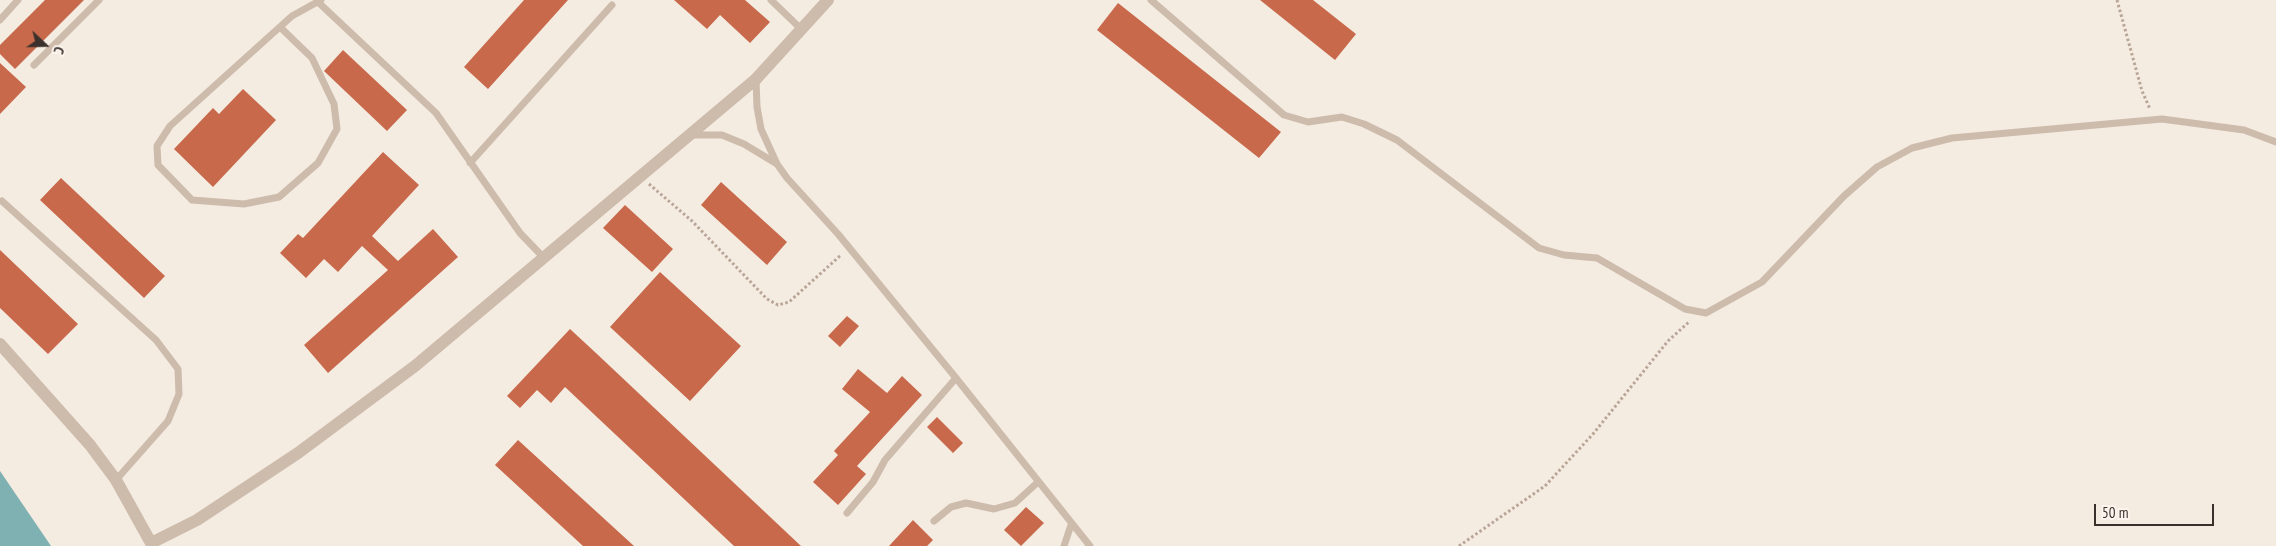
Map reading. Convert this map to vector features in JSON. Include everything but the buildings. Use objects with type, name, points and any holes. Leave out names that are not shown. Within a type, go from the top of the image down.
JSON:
[{"type":"street","points":[[0,344],[90,444],[116,480],[149,544],[197,520],[298,453],[415,366],[756,79],[800,28],[828,0]]},
{"type":"lane","points":[[0,20],[18,0]]},
{"type":"lane","points":[[34,64],[99,0]]},
{"type":"lane","points":[[771,0],[800,28]]},
{"type":"lane","points":[[1151,0],[1284,116],[1308,122],[1342,117],[1364,124],[1397,140],[1538,248],[1564,255],[1596,258],[1685,309],[1706,313],[1762,282],[1844,196],[1877,167],[1912,148],[1952,138],[2162,120],[2244,130],[2276,142]]},
{"type":"lane","points":[[280,27],[312,58],[334,104],[337,129],[318,163],[279,197],[244,204],[192,200],[158,165],[157,146],[170,126],[292,16],[320,1],[436,113],[520,233],[544,258]]},
{"type":"lane","points":[[470,163],[612,5]]},
{"type":"lane","points":[[756,79],[757,107],[761,129],[777,164],[849,247],[956,378],[1071,525],[1090,546]]},
{"type":"lane","points":[[690,135],[722,135],[744,144],[777,164]]},
{"type":"lane","points":[[2,201],[156,340],[178,369],[179,394],[168,421],[116,480]]},
{"type":"lane","points":[[848,514],[873,482],[885,460],[956,378]]},
{"type":"lane","points":[[934,521],[951,507],[966,504],[994,509],[1015,503],[1038,482]]},
{"type":"lane","points":[[1064,546],[1071,525]]},
{"type":"path","points":[[2117,0],[2142,91],[2150,111],[2162,120]]},
{"type":"path","points":[[633,181],[646,182],[659,190],[692,221],[767,299],[778,305],[789,302],[849,247]]},
{"type":"path","points":[[1459,546],[1544,486],[1593,434],[1668,340],[1691,320],[1706,313]]},
{"type":"water","points":[[0,471],[51,546],[0,546]]}]
